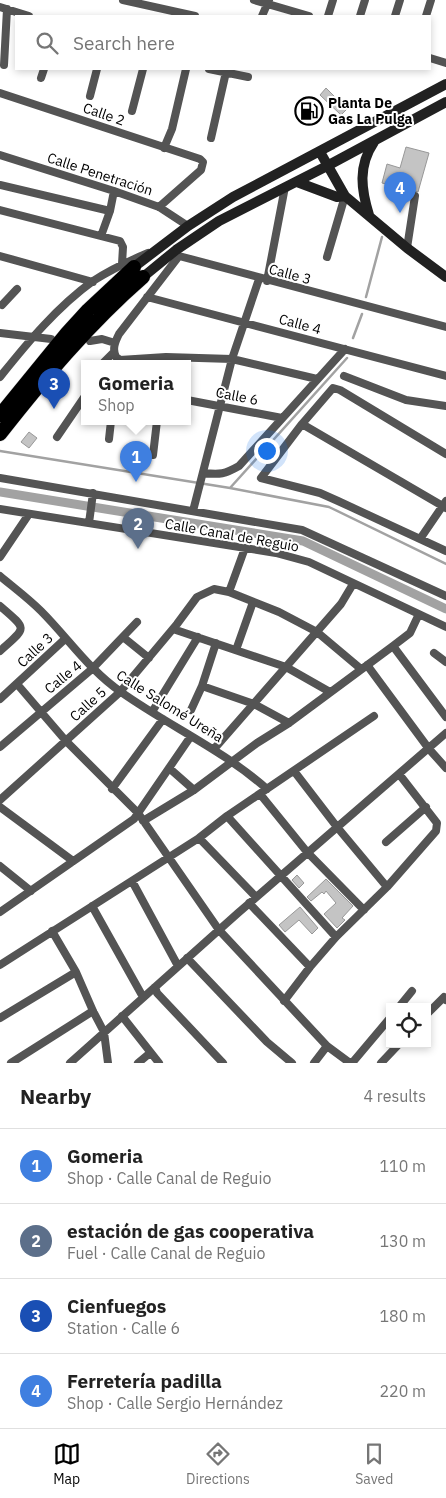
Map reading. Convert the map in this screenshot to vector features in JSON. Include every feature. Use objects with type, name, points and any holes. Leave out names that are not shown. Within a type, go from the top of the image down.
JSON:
[{"type":"highway","points":[[0,415],[67,332],[113,285],[133,269]]},
{"type":"highway","points":[[1,433],[96,320],[133,269]]},
{"type":"main road","points":[[133,269],[188,226],[234,196],[446,84]]},
{"type":"main road","points":[[133,269],[178,253],[219,220],[327,166],[446,102]]},
{"type":"main road","points":[[369,215],[363,195],[361,178],[368,151],[376,139]]},
{"type":"main road","points":[[320,152],[344,196],[407,248],[446,277]]},
{"type":"main road","points":[[296,182],[337,196],[344,196]]},
{"type":"street","points":[[123,0],[191,15]]},
{"type":"street","points":[[254,0],[268,2],[306,15]]},
{"type":"street","points":[[328,15],[332,0]]},
{"type":"street","points":[[360,15],[365,0]]},
{"type":"street","points":[[395,15],[400,0]]},
{"type":"street","points":[[426,15],[432,0]]},
{"type":"street","points":[[262,15],[268,2]]},
{"type":"street","points":[[4,65],[3,8],[26,15]]},
{"type":"street","points":[[431,58],[446,63]]},
{"type":"street","points":[[42,78],[44,70]]},
{"type":"street","points":[[90,96],[97,70]]},
{"type":"street","points":[[132,111],[143,70]]},
{"type":"street","points":[[164,148],[172,129],[186,70]]},
{"type":"street","points":[[215,70],[248,77]]},
{"type":"street","points":[[211,138],[226,72]]},
{"type":"street","name":"Calle 2","points":[[0,93],[200,159],[203,162],[201,170],[159,207]]},
{"type":"street","name":"Calle Penetración","points":[[0,156],[159,207],[188,226]]},
{"type":"street","points":[[0,185],[110,211]]},
{"type":"street","points":[[193,511],[232,359],[263,280],[286,187]]},
{"type":"street","points":[[101,236],[110,211],[114,191]]},
{"type":"street","points":[[327,257],[344,196]]},
{"type":"street","points":[[407,248],[415,196]]},
{"type":"street","points":[[0,210],[120,241],[133,269],[93,282],[55,314],[32,337],[0,377]]},
{"type":"street","points":[[105,360],[114,348],[118,334],[178,253]]},
{"type":"street","name":"Calle 3","points":[[178,253],[263,280],[446,327]]},
{"type":"street","points":[[0,256],[93,282]]},
{"type":"street","points":[[1,307],[17,290]]},
{"type":"street","name":"Calle 4","points":[[147,297],[446,376]]},
{"type":"street","points":[[0,333],[51,339]]},
{"type":"street","points":[[90,341],[102,340],[114,348],[116,357],[120,360],[232,359],[317,379]]},
{"type":"street","points":[[203,476],[227,473],[239,466],[345,349]]},
{"type":"street","points":[[344,376],[406,400],[446,406]]},
{"type":"street","points":[[446,454],[335,388],[331,389],[262,476],[262,478],[320,493],[446,551]]},
{"type":"street","name":"Calle 6","points":[[191,401],[282,418]]},
{"type":"street","points":[[57,437],[81,402]]},
{"type":"street","points":[[302,424],[445,505],[420,539]]},
{"type":"street","points":[[109,439],[111,425]]},
{"type":"street","points":[[153,455],[157,425]]},
{"type":"street","name":"Calle Canal de Reguio","points":[[0,478],[93,496],[306,531],[446,596]]},
{"type":"street","points":[[89,521],[93,496]]},
{"type":"street","name":"Calle Canal de Reguio","points":[[0,509],[89,521],[276,553],[309,562],[446,627]]},
{"type":"street","points":[[0,557],[29,514]]},
{"type":"street","points":[[245,548],[229,592],[279,612],[317,632],[364,667],[428,749],[446,768]]},
{"type":"street","name":"Calle Salomé Ureña","points":[[0,576],[40,610],[92,669],[120,692],[214,749],[251,775],[267,789]]},
{"type":"street","points":[[214,749],[341,604],[353,584]]},
{"type":"street","name":"Calle 5","points":[[0,800],[120,692],[173,629],[197,597],[214,589],[229,592]]},
{"type":"street","points":[[236,650],[253,602]]},
{"type":"street","points":[[0,606],[20,623],[21,628],[20,634],[0,651]]},
{"type":"street","points":[[144,821],[194,790],[393,646],[410,633],[419,614]]},
{"type":"street","name":"Calle 4","points":[[0,747],[40,711],[92,669],[137,622]]},
{"type":"street","points":[[173,629],[286,667],[330,692]]},
{"type":"street","points":[[152,712],[198,637]]},
{"type":"street","points":[[123,638],[149,658]]},
{"type":"street","name":"Calle 3","points":[[0,698],[65,639]]},
{"type":"street","points":[[191,710],[202,686],[216,643]]},
{"type":"street","points":[[393,646],[446,717]]},
{"type":"street","points":[[434,652],[446,662]]},
{"type":"street","points":[[17,684],[66,741],[138,813],[219,930],[327,1046],[351,1063],[386,1023]]},
{"type":"street","points":[[202,686],[254,704],[289,722]]},
{"type":"street","points":[[0,965],[199,838],[226,816],[374,716]]},
{"type":"street","points":[[112,789],[163,719]]},
{"type":"street","points":[[70,1063],[307,852],[446,733]]},
{"type":"street","points":[[0,912],[134,819],[191,736]]},
{"type":"street","points":[[169,768],[194,790]]},
{"type":"street","points":[[294,771],[387,887]]},
{"type":"street","points":[[284,1001],[336,937],[387,887],[436,831],[437,822],[399,774]]},
{"type":"street","points":[[260,794],[307,852],[364,910]]},
{"type":"street","points":[[0,807],[73,861]]},
{"type":"street","points":[[386,842],[426,807]]},
{"type":"street","points":[[226,816],[282,875],[336,937]]},
{"type":"street","points":[[199,838],[256,897]]},
{"type":"street","points":[[0,866],[31,891]]},
{"type":"street","points":[[132,881],[178,966]]},
{"type":"street","points":[[249,903],[310,967]]},
{"type":"street","points":[[92,906],[143,997]]},
{"type":"street","points":[[52,931],[76,972],[92,1011],[104,1032],[108,1063]]},
{"type":"street","points":[[187,958],[267,1042],[292,1063]]},
{"type":"street","points":[[0,1018],[76,972]]},
{"type":"street","points":[[155,986],[157,994],[223,1063]]},
{"type":"street","points":[[402,1003],[412,991]]},
{"type":"street","points":[[431,1010],[444,997],[446,1000]]},
{"type":"street","points":[[11,1063],[92,1011]]},
{"type":"street","points":[[122,1016],[158,1063]]},
{"type":"street","points":[[314,1063],[327,1046]]},
{"type":"street","points":[[381,1063],[395,1048]]},
{"type":"street","points":[[138,1063],[150,1053]]},
{"type":"building","points":[[326,88],[347,109],[341,115],[320,95]]},
{"type":"building","points":[[406,147],[429,153],[418,192],[382,183],[387,164],[400,168]]},
{"type":"building","points":[[29,432],[37,438],[29,448],[21,442]]},
{"type":"building","points":[[297,875],[304,883],[299,888],[292,880]]},
{"type":"building","points":[[326,879],[353,906],[342,918],[345,920],[337,928],[324,914],[336,903],[326,891],[311,901],[307,897]]},
{"type":"building","points":[[300,907],[318,928],[312,934],[299,920],[285,932],[279,925]]},
{"type":"waterway","points":[[366,297],[382,237]]},
{"type":"waterway","points":[[353,338],[362,314]]},
{"type":"waterway","points":[[230,488],[347,358]]},
{"type":"waterway","points":[[0,451],[230,488],[329,507],[446,564]]},
{"type":"waterway","points":[[0,492],[303,541],[446,609]]},
{"type":"place","name":"Planta De Gas La Pulga","points":[[309,111]]},
{"type":"place","name":"Ferretería padilla","points":[[400,213]]},
{"type":"place","name":"Cienfuegos","points":[[54,409]]},
{"type":"place","name":"Gomeria","points":[[136,482]]},
{"type":"place","name":"estación de gas cooperativa","points":[[138,549]]}]
